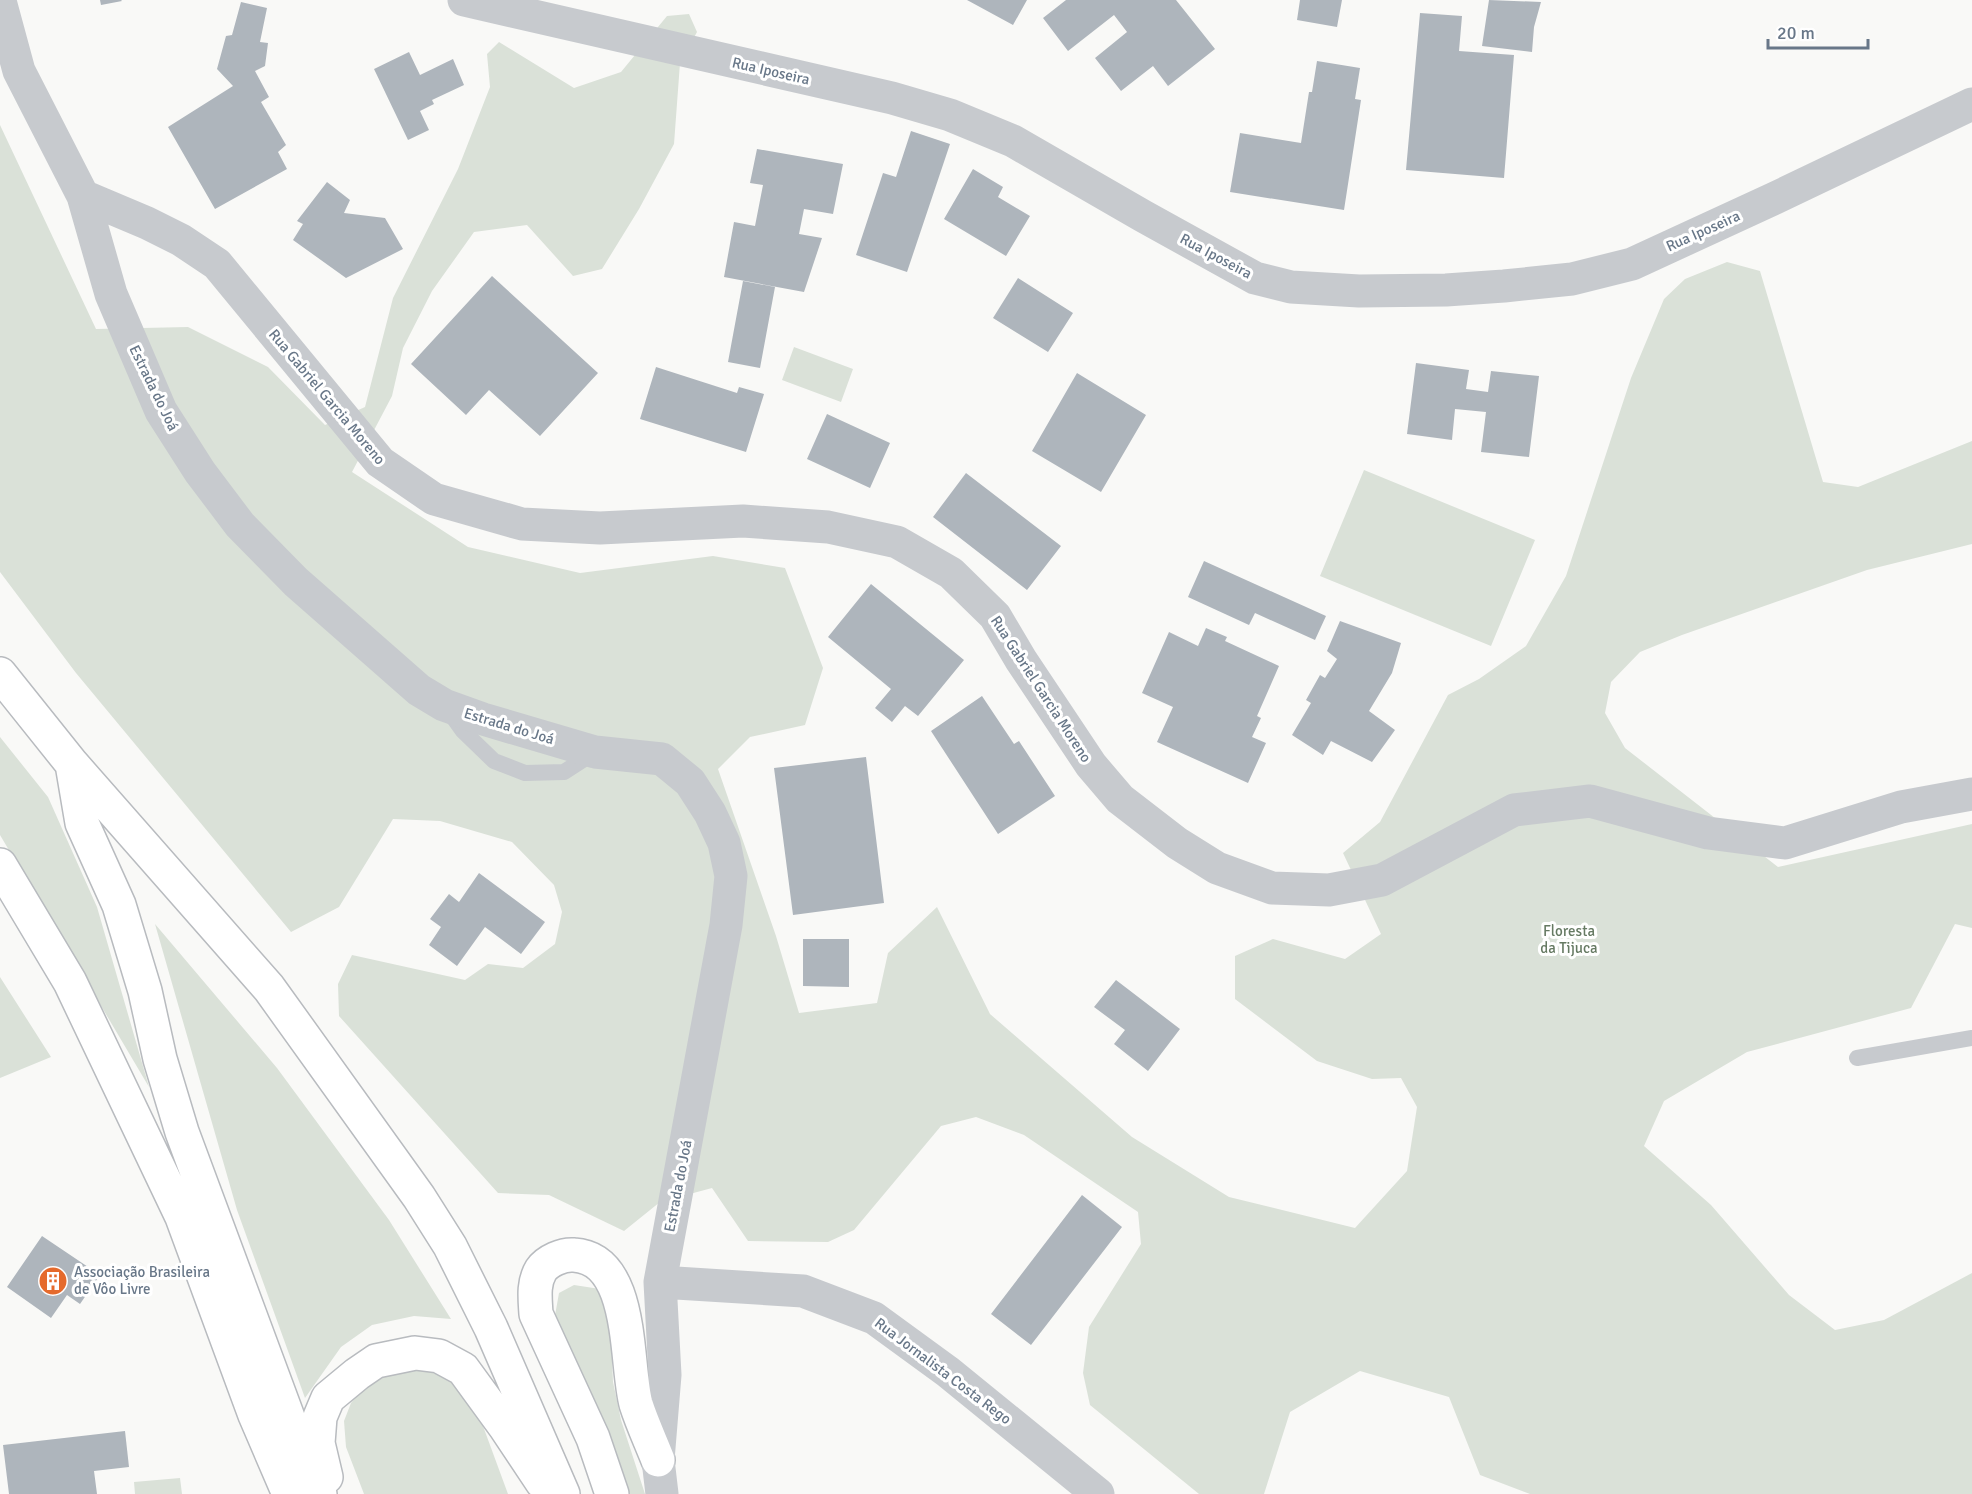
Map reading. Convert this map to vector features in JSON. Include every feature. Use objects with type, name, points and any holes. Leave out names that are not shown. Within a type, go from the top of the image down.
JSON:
[{"type":"highway","points":[[0,674],[72,764],[269,988],[419,1197],[450,1246],[491,1328],[563,1494]]},
{"type":"highway","points":[[72,764],[82,823],[119,905],[145,991],[160,1059],[182,1132],[299,1447],[320,1494]]},
{"type":"highway","points":[[0,865],[70,982],[182,1217],[255,1415],[289,1494]]},
{"type":"highway","points":[[612,1494],[593,1438],[536,1314],[534,1295],[536,1278],[543,1266],[554,1259],[573,1255],[589,1259],[605,1270],[616,1291],[623,1309],[636,1404],[658,1460]]},
{"type":"highway","points":[[333,1494],[323,1467],[318,1443],[320,1417],[328,1398],[376,1361],[415,1353],[439,1356],[463,1370],[506,1428],[549,1494]]},
{"type":"street","name":"Rua Iposeira","points":[[464,0],[892,98],[950,115],[1013,141],[1255,278],[1291,286],[1359,291],[1446,290],[1504,286],[1572,279],[1632,264],[1972,104]]},
{"type":"street","name":"Estrada do Joá","points":[[0,1],[20,71],[83,196],[111,294],[161,411],[200,472],[240,525],[296,582],[419,690],[444,705],[483,719],[595,752],[662,759],[690,782],[710,813],[724,843],[731,876],[718,969],[660,1282],[665,1375],[658,1460],[662,1494]]},
{"type":"street","name":"Rua Gabriel Garcia Moreno","points":[[83,196],[147,222],[181,240],[217,264],[380,462],[434,499],[522,524],[600,528],[743,520],[828,526],[897,542],[951,573],[995,616],[1090,765],[1120,800],[1177,843],[1217,868],[1272,888],[1329,890],[1382,880],[1514,810],[1590,801],[1708,833],[1785,843],[1901,807],[1972,794]]},
{"type":"street","name":"Rua Jornalista Costa Rego","points":[[660,1282],[802,1291],[874,1318],[948,1371],[1098,1494]]},
{"type":"lane","points":[[1857,1058],[1972,1038]]},
{"type":"green space","name":"Floresta da Tijuca","points":[[689,14],[697,32],[680,63],[674,144],[639,209],[602,269],[573,276],[527,225],[474,232],[432,291],[403,348],[392,396],[352,472],[468,547],[580,573],[713,556],[785,568],[823,668],[805,725],[750,737],[718,769],[776,936],[799,1013],[877,1003],[888,953],[937,907],[990,1014],[1132,1137],[1229,1197],[1355,1228],[1407,1171],[1417,1107],[1401,1078],[1372,1079],[1317,1061],[1235,999],[1235,956],[1273,939],[1345,959],[1381,934],[1343,853],[1380,822],[1448,695],[1479,679],[1526,646],[1566,576],[1631,378],[1664,299],[1685,279],[1727,262],[1760,271],[1823,482],[1858,487],[1972,441],[1972,544],[1867,570],[1640,652],[1611,682],[1605,713],[1625,748],[1778,867],[1972,824],[1972,928],[1955,924],[1911,1008],[1747,1052],[1664,1101],[1644,1146],[1711,1205],[1789,1295],[1835,1330],[1884,1320],[1972,1273],[1972,1494],[1530,1494],[1480,1475],[1449,1397],[1360,1371],[1290,1412],[1264,1494],[1199,1494],[1090,1405],[1083,1373],[1089,1327],[1141,1244],[1138,1212],[1024,1135],[976,1117],[941,1126],[854,1230],[828,1242],[748,1241],[712,1188],[660,1202],[624,1231],[549,1195],[498,1193],[339,1016],[338,984],[352,955],[465,980],[488,964],[523,968],[555,944],[562,912],[554,885],[512,842],[440,821],[393,819],[339,907],[291,932],[76,673],[0,572],[0,125],[96,329],[188,327],[268,367],[325,425],[365,407],[393,298],[458,169],[490,87],[487,54],[499,42],[574,88],[621,72],[667,16]]},
{"type":"green space","points":[[794,347],[853,369],[841,402],[782,380]]},
{"type":"green space","points":[[1364,470],[1535,540],[1491,646],[1320,576]]},
{"type":"green space","points":[[0,737],[48,797],[97,907],[149,1087],[0,835]]},
{"type":"green space","points":[[155,924],[277,1068],[389,1220],[451,1319],[414,1316],[372,1325],[341,1347],[305,1398],[237,1210]]},
{"type":"green space","points":[[0,977],[51,1057],[0,1078]]},
{"type":"green space","points":[[574,1285],[600,1289],[610,1315],[613,1382],[621,1420],[645,1494],[630,1494],[554,1321],[559,1293]]},
{"type":"green space","points":[[417,1366],[445,1373],[476,1407],[508,1494],[364,1494],[346,1447],[344,1421],[351,1403],[366,1385],[389,1371]]},
{"type":"green space","points":[[180,1478],[182,1494],[135,1494],[134,1482]]},
{"type":"building","points":[[100,0],[121,0],[122,1],[101,5]]},
{"type":"building","points":[[967,0],[1027,0],[1013,25]]},
{"type":"building","points":[[1066,0],[1176,0],[1215,49],[1168,86],[1153,66],[1121,91],[1095,58],[1127,32],[1114,15],[1068,51],[1043,18]]},
{"type":"building","points":[[1300,0],[1342,0],[1337,27],[1297,20]]},
{"type":"building","points":[[1489,0],[1541,2],[1534,27],[1532,52],[1482,46]]},
{"type":"building","points":[[241,2],[267,8],[260,42],[268,43],[265,66],[255,71],[269,97],[261,102],[286,145],[278,152],[287,169],[215,209],[168,127],[233,86],[217,69],[226,36],[232,35]]},
{"type":"building","points":[[1420,13],[1462,16],[1459,51],[1514,55],[1504,178],[1406,170]]},
{"type":"building","points":[[409,52],[420,75],[453,59],[464,85],[432,100],[434,104],[420,111],[429,130],[408,140],[374,69]]},
{"type":"building","points":[[1317,61],[1360,68],[1355,99],[1361,100],[1344,210],[1230,192],[1240,133],[1301,143],[1309,92],[1312,92]]},
{"type":"building","points":[[911,131],[950,144],[907,272],[856,255],[883,173],[896,177]]},
{"type":"building","points":[[757,149],[843,164],[833,214],[804,209],[799,234],[822,238],[804,292],[724,277],[734,222],[755,226],[763,185],[750,183]]},
{"type":"building","points":[[973,169],[1003,187],[998,197],[1030,216],[1006,256],[944,219]]},
{"type":"building","points":[[327,182],[350,200],[344,213],[385,218],[403,249],[346,278],[293,240],[303,224],[297,221]]},
{"type":"building","points":[[492,276],[598,373],[540,436],[489,390],[466,415],[411,364]]},
{"type":"building","points":[[1018,278],[1073,313],[1048,352],[993,318]]},
{"type":"building","points":[[743,281],[775,287],[760,368],[728,362]]},
{"type":"building","points":[[1416,363],[1469,370],[1466,389],[1488,392],[1491,371],[1539,376],[1529,457],[1481,452],[1486,412],[1455,409],[1452,440],[1407,434]]},
{"type":"building","points":[[656,367],[737,393],[739,387],[764,394],[746,452],[640,419]]},
{"type":"building","points":[[1077,373],[1146,415],[1101,492],[1032,451]]},
{"type":"building","points":[[827,414],[890,443],[870,488],[807,459]]},
{"type":"building","points":[[966,473],[1061,546],[1027,590],[933,517]]},
{"type":"building","points":[[1204,561],[1326,616],[1315,640],[1255,613],[1249,625],[1188,597]]},
{"type":"building","points":[[871,584],[964,660],[918,716],[905,706],[892,722],[875,708],[891,689],[828,637]]},
{"type":"building","points":[[1340,621],[1401,643],[1392,673],[1369,711],[1395,730],[1372,762],[1331,741],[1323,755],[1292,735],[1311,703],[1306,700],[1320,675],[1325,678],[1337,659],[1327,651]]},
{"type":"building","points":[[1206,628],[1227,637],[1225,641],[1279,666],[1257,716],[1261,718],[1252,737],[1266,743],[1248,783],[1157,742],[1173,707],[1142,693],[1169,632],[1198,646]]},
{"type":"building","points":[[982,696],[1014,744],[1019,741],[1055,796],[998,834],[931,731]]},
{"type":"building","points":[[866,757],[884,903],[793,915],[774,768]]},
{"type":"building","points":[[479,873],[545,922],[521,954],[485,927],[457,966],[429,945],[441,927],[430,919],[449,894],[459,902]]},
{"type":"building","points":[[803,939],[849,939],[849,987],[803,986]]},
{"type":"building","points":[[1116,980],[1180,1029],[1148,1071],[1114,1044],[1125,1030],[1094,1007]]},
{"type":"building","points":[[1082,1195],[1122,1227],[1031,1345],[991,1314]]},
{"type":"building","name":"Associação Brasileira de Vôo Livre","points":[[42,1236],[100,1275],[80,1304],[67,1295],[51,1318],[7,1287]]},
{"type":"building","points":[[125,1431],[129,1467],[94,1471],[97,1494],[9,1494],[3,1445]]},
{"type":"place","name":"Associação Brasileira de Vôo Livre","points":[[53,1281]]}]
